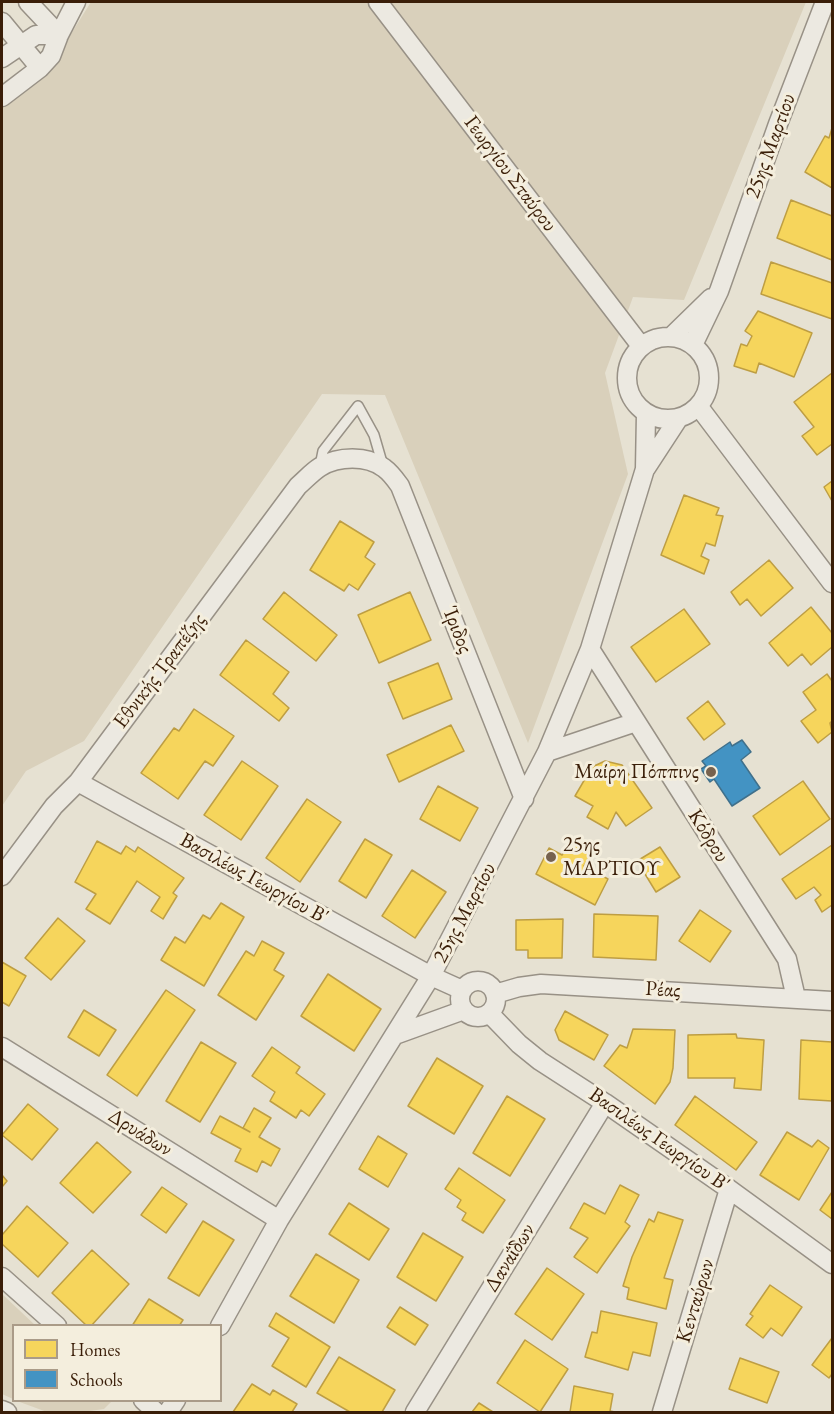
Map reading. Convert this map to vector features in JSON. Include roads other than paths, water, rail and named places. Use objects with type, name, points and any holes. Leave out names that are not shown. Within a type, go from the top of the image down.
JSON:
[{"type":"street","points":[[28,2],[59,35]]},
{"type":"street","points":[[2,97],[40,68],[51,56],[76,2]]},
{"type":"street","name":"Γεωργίου Σταύρου","points":[[378,2],[642,346]]},
{"type":"street","name":"25ης Μαρτίου","points":[[693,345],[719,291],[778,124],[825,2]]},
{"type":"street","points":[[2,22],[40,68]]},
{"type":"street","points":[[2,58],[36,35],[59,35]]},
{"type":"street","name":"25ης Μαρτίου","points":[[671,337],[719,291]]},
{"type":"street","points":[[671,337],[682,339],[693,345],[703,355],[709,368],[710,381],[699,407],[689,415],[678,419],[662,420],[646,414],[631,398],[628,387],[629,364],[642,346],[655,338],[671,337]]},
{"type":"street","points":[[699,407],[832,583]]},
{"type":"street","name":"25ης Μαρτίου","points":[[221,1324],[279,1220],[431,976],[547,752],[590,649],[645,469],[646,414]]},
{"type":"street","name":"25ης Μαρτίου","points":[[645,469],[678,419]]},
{"type":"street","name":"Εθνικής Τραπέζης","points":[[2,876],[54,806],[78,782],[298,486],[320,467],[345,458],[361,459],[383,466]]},
{"type":"street","name":"Ίριδος","points":[[383,466],[400,486],[524,799]]},
{"type":"street","name":"Κόδρου","points":[[590,649],[787,959],[796,998]]},
{"type":"street","points":[[547,752],[636,722]]},
{"type":"street","name":"Βασιλέως Γεωργίου Β'","points":[[78,782],[431,976],[462,990]]},
{"type":"street","points":[[473,982],[486,983],[495,994],[496,1001],[489,1013],[476,1017],[464,1010],[460,1004],[462,990],[473,982]]},
{"type":"street","name":"Ρέας","points":[[495,994],[541,984],[832,1001]]},
{"type":"street","points":[[395,1035],[464,1010]]},
{"type":"street","name":"Βασιλέως Γεωργίου Β'","points":[[489,1013],[519,1044],[540,1061],[729,1189],[832,1264]]},
{"type":"street","name":"Δρυάδων","points":[[2,1047],[279,1220]]},
{"type":"street","name":"Δαναΐδων","points":[[415,1413],[605,1103]]},
{"type":"street","name":"Κενταύρων","points":[[662,1413],[729,1189]]},
{"type":"street","points":[[2,1277],[55,1324]]},
{"type":"street","points":[[143,1402],[156,1413]]},
{"type":"street","points":[[2,1410],[7,1413]]},
{"type":"lane","name":"Εθνικής Τραπέζης","points":[[320,467],[323,451],[358,406],[374,435],[383,466]]},
{"type":"place","name":"Μαίρη Πόππινς","points":[[711,772]]},
{"type":"place","name":"25ης ΜΑΡΤΙΟΥ","points":[[551,857]]}]
